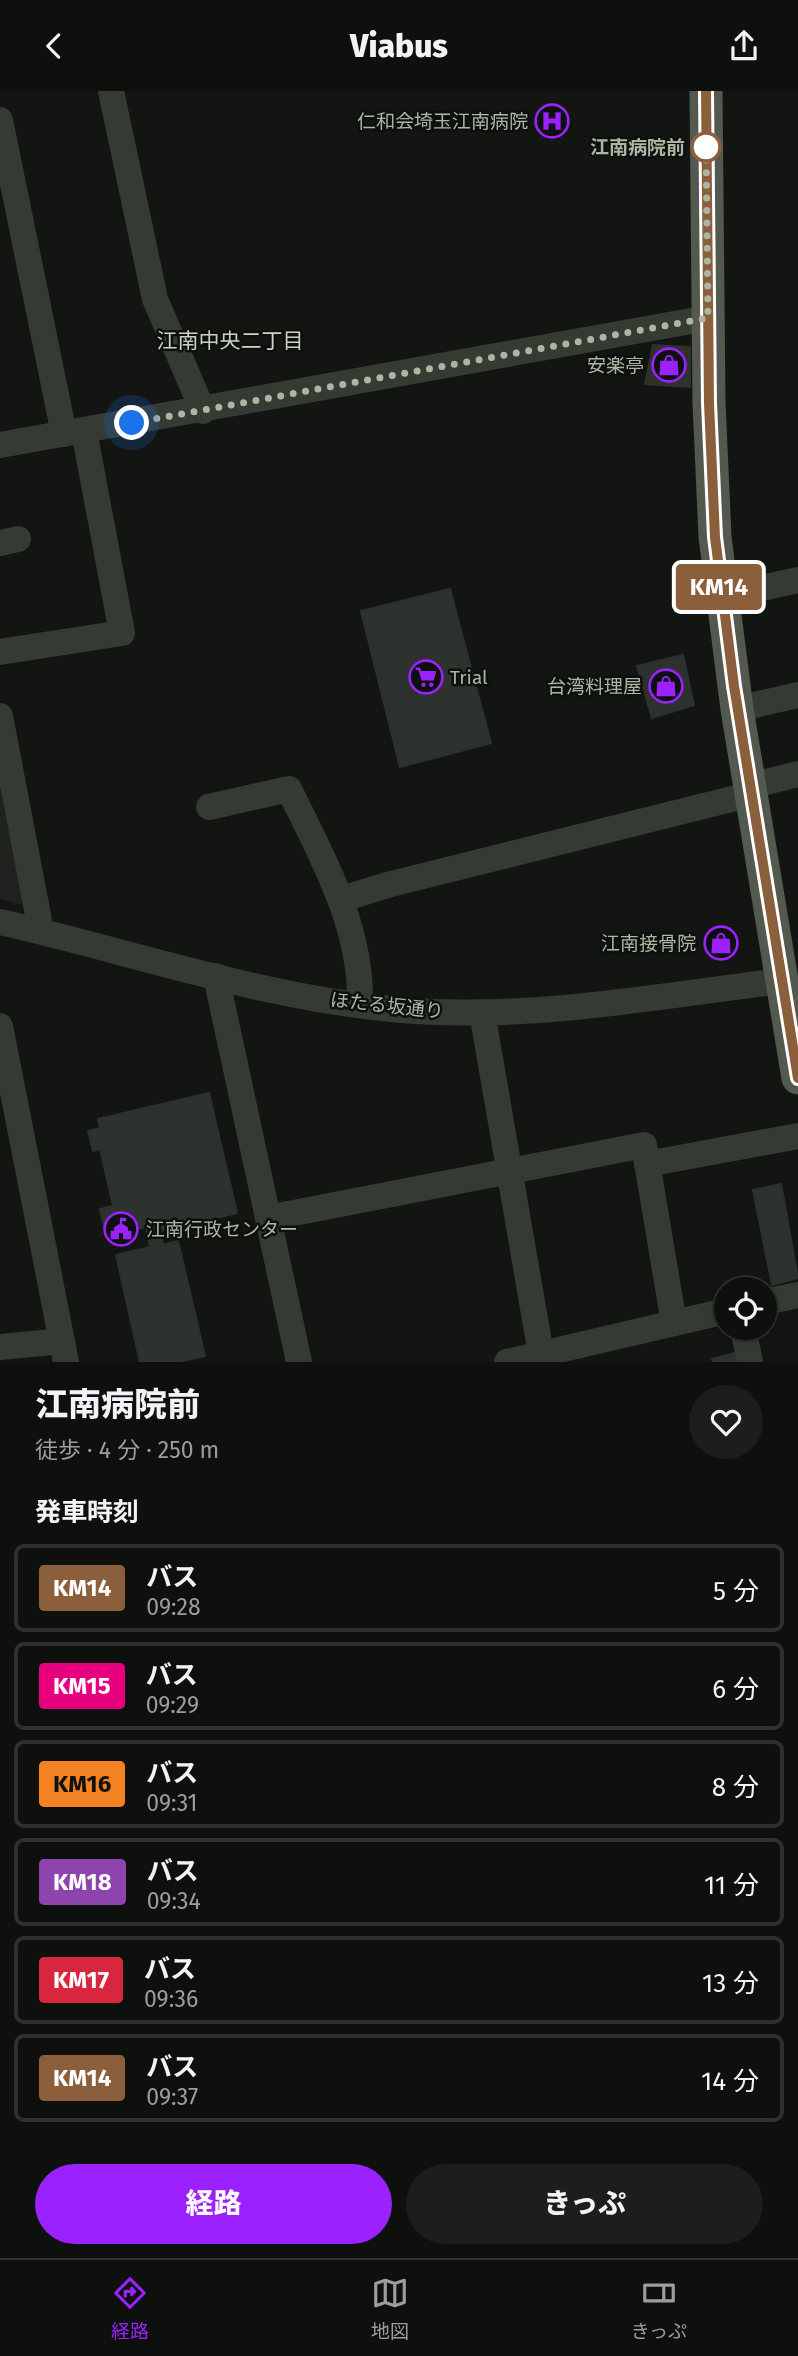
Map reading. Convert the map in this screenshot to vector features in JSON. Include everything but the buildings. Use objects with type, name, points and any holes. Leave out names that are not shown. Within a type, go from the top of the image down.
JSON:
[{"type":"main road","points":[[706,91],[711,476],[720,597],[781,982],[797,1062]]},
{"type":"street","points":[[111,91],[155,299],[203,411]]},
{"type":"street","points":[[0,120],[122,633],[0,652]]},
{"type":"street","points":[[0,445],[203,411],[708,318]]},
{"type":"street","points":[[720,597],[798,580]]},
{"type":"street","points":[[737,709],[798,695]]},
{"type":"street","points":[[0,716],[41,932]]},
{"type":"street","points":[[342,899],[751,790],[798,774]]},
{"type":"street","points":[[209,807],[289,789],[342,899],[361,979],[360,1004]]},
{"type":"street","name":"ほたる坂通り","points":[[0,922],[289,993],[414,1011],[556,1009],[781,982]]},
{"type":"street","points":[[216,976],[299,1362]]},
{"type":"street","points":[[482,1012],[541,1354]]},
{"type":"street","points":[[0,1026],[6,1091],[64,1351],[0,1346]]},
{"type":"street","points":[[647,1164],[798,1136]]},
{"type":"street","points":[[268,1218],[644,1145],[674,1323]]},
{"type":"street","points":[[777,1299],[798,1295]]},
{"type":"street","points":[[506,1362],[541,1354],[601,1351],[674,1323],[714,1314]]},
{"type":"street","points":[[745,1340],[750,1362]]},
{"type":"shaded area","points":[[0,758],[29,897],[20,904],[0,899]]},
{"type":"bus line","name":"KM14","points":[[706,91],[711,476],[720,597],[798,1078]]},
{"type":"place","name":"仁和会埼玉江南病院","points":[[552,121]]},
{"type":"place","name":"江南病院前","points":[[706,147]]},
{"type":"place","name":"安楽亭","points":[[669,365]]},
{"type":"place","name":"Trial","points":[[426,677]]},
{"type":"place","name":"台湾料理屋","points":[[666,686]]},
{"type":"place","name":"江南接骨院","points":[[721,943]]},
{"type":"place","name":"江南行政センター","points":[[121,1229]]},
{"type":"district","name":"江南中央二丁目","points":[[230,341]]},
{"type":"route","points":[[132,423],[708,318],[706,142],[706,147]]}]
